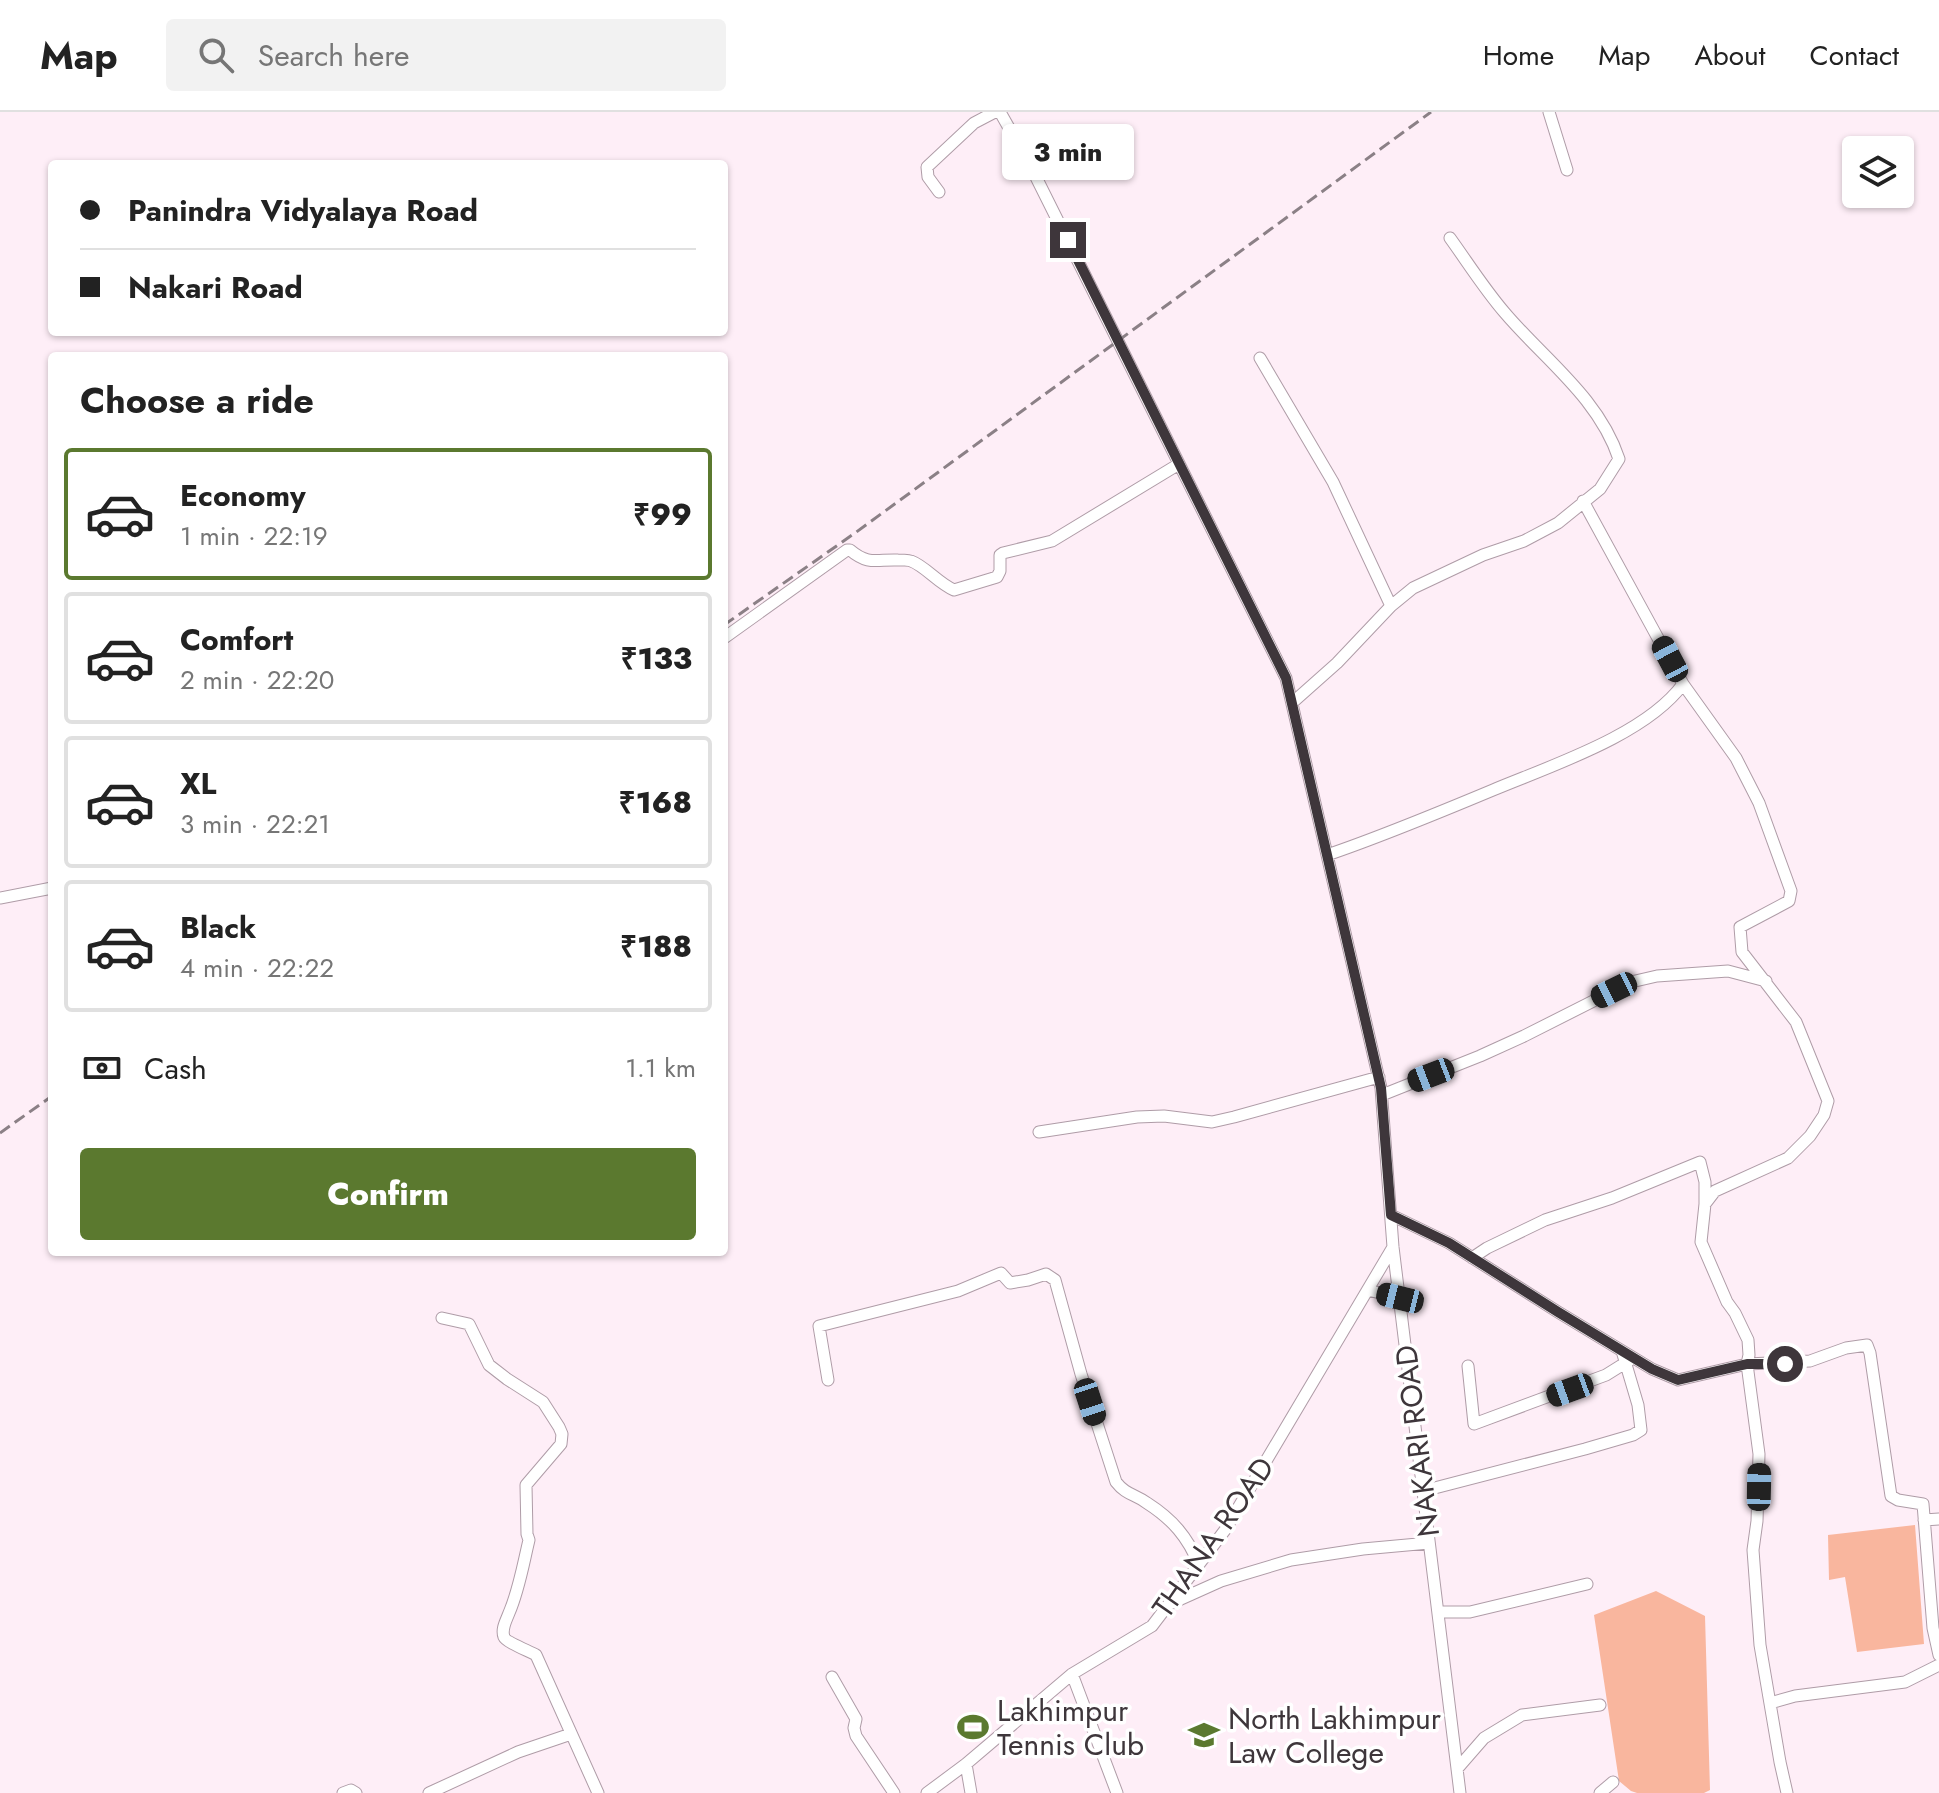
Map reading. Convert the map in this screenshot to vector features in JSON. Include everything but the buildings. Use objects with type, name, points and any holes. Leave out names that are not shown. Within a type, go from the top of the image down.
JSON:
[{"type":"street","points":[[939,192],[928,177],[927,167],[974,123],[1000,112]]},
{"type":"street","name":"NAKARI ROAD","points":[[1000,112],[1030,165],[1286,678],[1382,1095],[1393,1247],[1460,1793]]},
{"type":"street","points":[[1549,112],[1567,170]]},
{"type":"street","points":[[1292,703],[1413,588],[1483,555],[1524,541],[1558,523],[1600,489],[1619,459],[1614,446],[1575,386],[1504,313],[1450,238]]},
{"type":"street","points":[[1260,358],[1333,482],[1391,606]]},
{"type":"street","points":[[728,635],[847,550],[862,559],[877,562],[911,560],[954,590],[997,577],[1000,574],[1000,555],[1003,553],[1052,541],[1179,464]]},
{"type":"street","points":[[1583,501],[1683,684],[1742,769],[1759,803],[1791,891],[1789,901],[1740,927],[1742,952],[1796,1022],[1828,1101],[1824,1115],[1810,1136],[1788,1158],[1715,1191],[1705,1204]]},
{"type":"street","points":[[1327,855],[1381,836],[1601,745],[1652,714],[1673,698],[1683,684]]},
{"type":"street","points":[[0,898],[48,889]]},
{"type":"street","points":[[1382,1095],[1480,1056],[1631,982],[1657,976],[1728,971],[1766,981]]},
{"type":"street","points":[[1039,1132],[1137,1117],[1164,1116],[1212,1122],[1379,1077]]},
{"type":"street","points":[[1472,1258],[1545,1220],[1612,1198],[1700,1162],[1705,1182],[1701,1242],[1727,1302],[1748,1340],[1747,1364],[1759,1454],[1754,1580],[1760,1645],[1787,1793]]},
{"type":"street","points":[[1391,1215],[1449,1243],[1627,1357],[1678,1380],[1747,1364],[1810,1361],[1846,1348],[1867,1345],[1891,1496],[1923,1504],[1933,1628],[1939,1655]]},
{"type":"street","name":"THANA ROAD","points":[[927,1793],[1072,1674],[1152,1626],[1225,1530],[1393,1247]]},
{"type":"street","points":[[828,1380],[819,1326],[958,1291],[1001,1273],[1010,1283],[1046,1274],[1055,1280],[1116,1482],[1123,1491],[1146,1502],[1179,1527],[1199,1565]]},
{"type":"street","points":[[1368,1290],[1400,1298]]},
{"type":"street","points":[[442,1318],[469,1324],[489,1365],[543,1402],[562,1434],[561,1444],[526,1485],[529,1540],[503,1636],[512,1645],[521,1646],[536,1655],[598,1793]]},
{"type":"street","points":[[1468,1366],[1474,1424],[1606,1375],[1627,1357]]},
{"type":"street","points":[[1423,1491],[1585,1449],[1641,1430],[1627,1357]]},
{"type":"street","points":[[1924,1520],[1939,1519]]},
{"type":"street","points":[[1168,1605],[1221,1581],[1291,1560],[1429,1543]]},
{"type":"street","points":[[1438,1612],[1470,1612],[1587,1584]]},
{"type":"street","points":[[1770,1703],[1795,1696],[1905,1682],[1939,1665]]},
{"type":"street","points":[[1072,1674],[1117,1793]]},
{"type":"street","points":[[832,1677],[856,1719],[856,1736],[894,1793]]},
{"type":"street","points":[[1457,1769],[1484,1738],[1522,1715],[1600,1705]]},
{"type":"street","points":[[429,1793],[518,1752],[571,1734]]},
{"type":"street","points":[[966,1764],[971,1793]]},
{"type":"street","points":[[1600,1793],[1613,1782]]},
{"type":"street","points":[[343,1793],[351,1790],[356,1793]]},
{"type":"shaded area","points":[[1915,1525],[1924,1644],[1857,1652],[1845,1577],[1829,1580],[1828,1535]]},
{"type":"shaded area","points":[[1656,1591],[1705,1616],[1710,1790],[1704,1793],[1637,1793],[1619,1781],[1594,1615]]},
{"type":"railway","points":[[728,622],[855,533],[1431,112]]},
{"type":"railway","points":[[0,1133],[48,1099]]},
{"type":"place","name":"Lakhimpur Tennis Club","points":[[973,1727]]},
{"type":"place","name":"North Lakhimpur Law College","points":[[1204,1735]]},
{"type":"route","points":[[1068,240],[1286,678],[1381,1088],[1391,1215],[1449,1243],[1652,1369],[1678,1380],[1747,1364],[1785,1364]]}]
